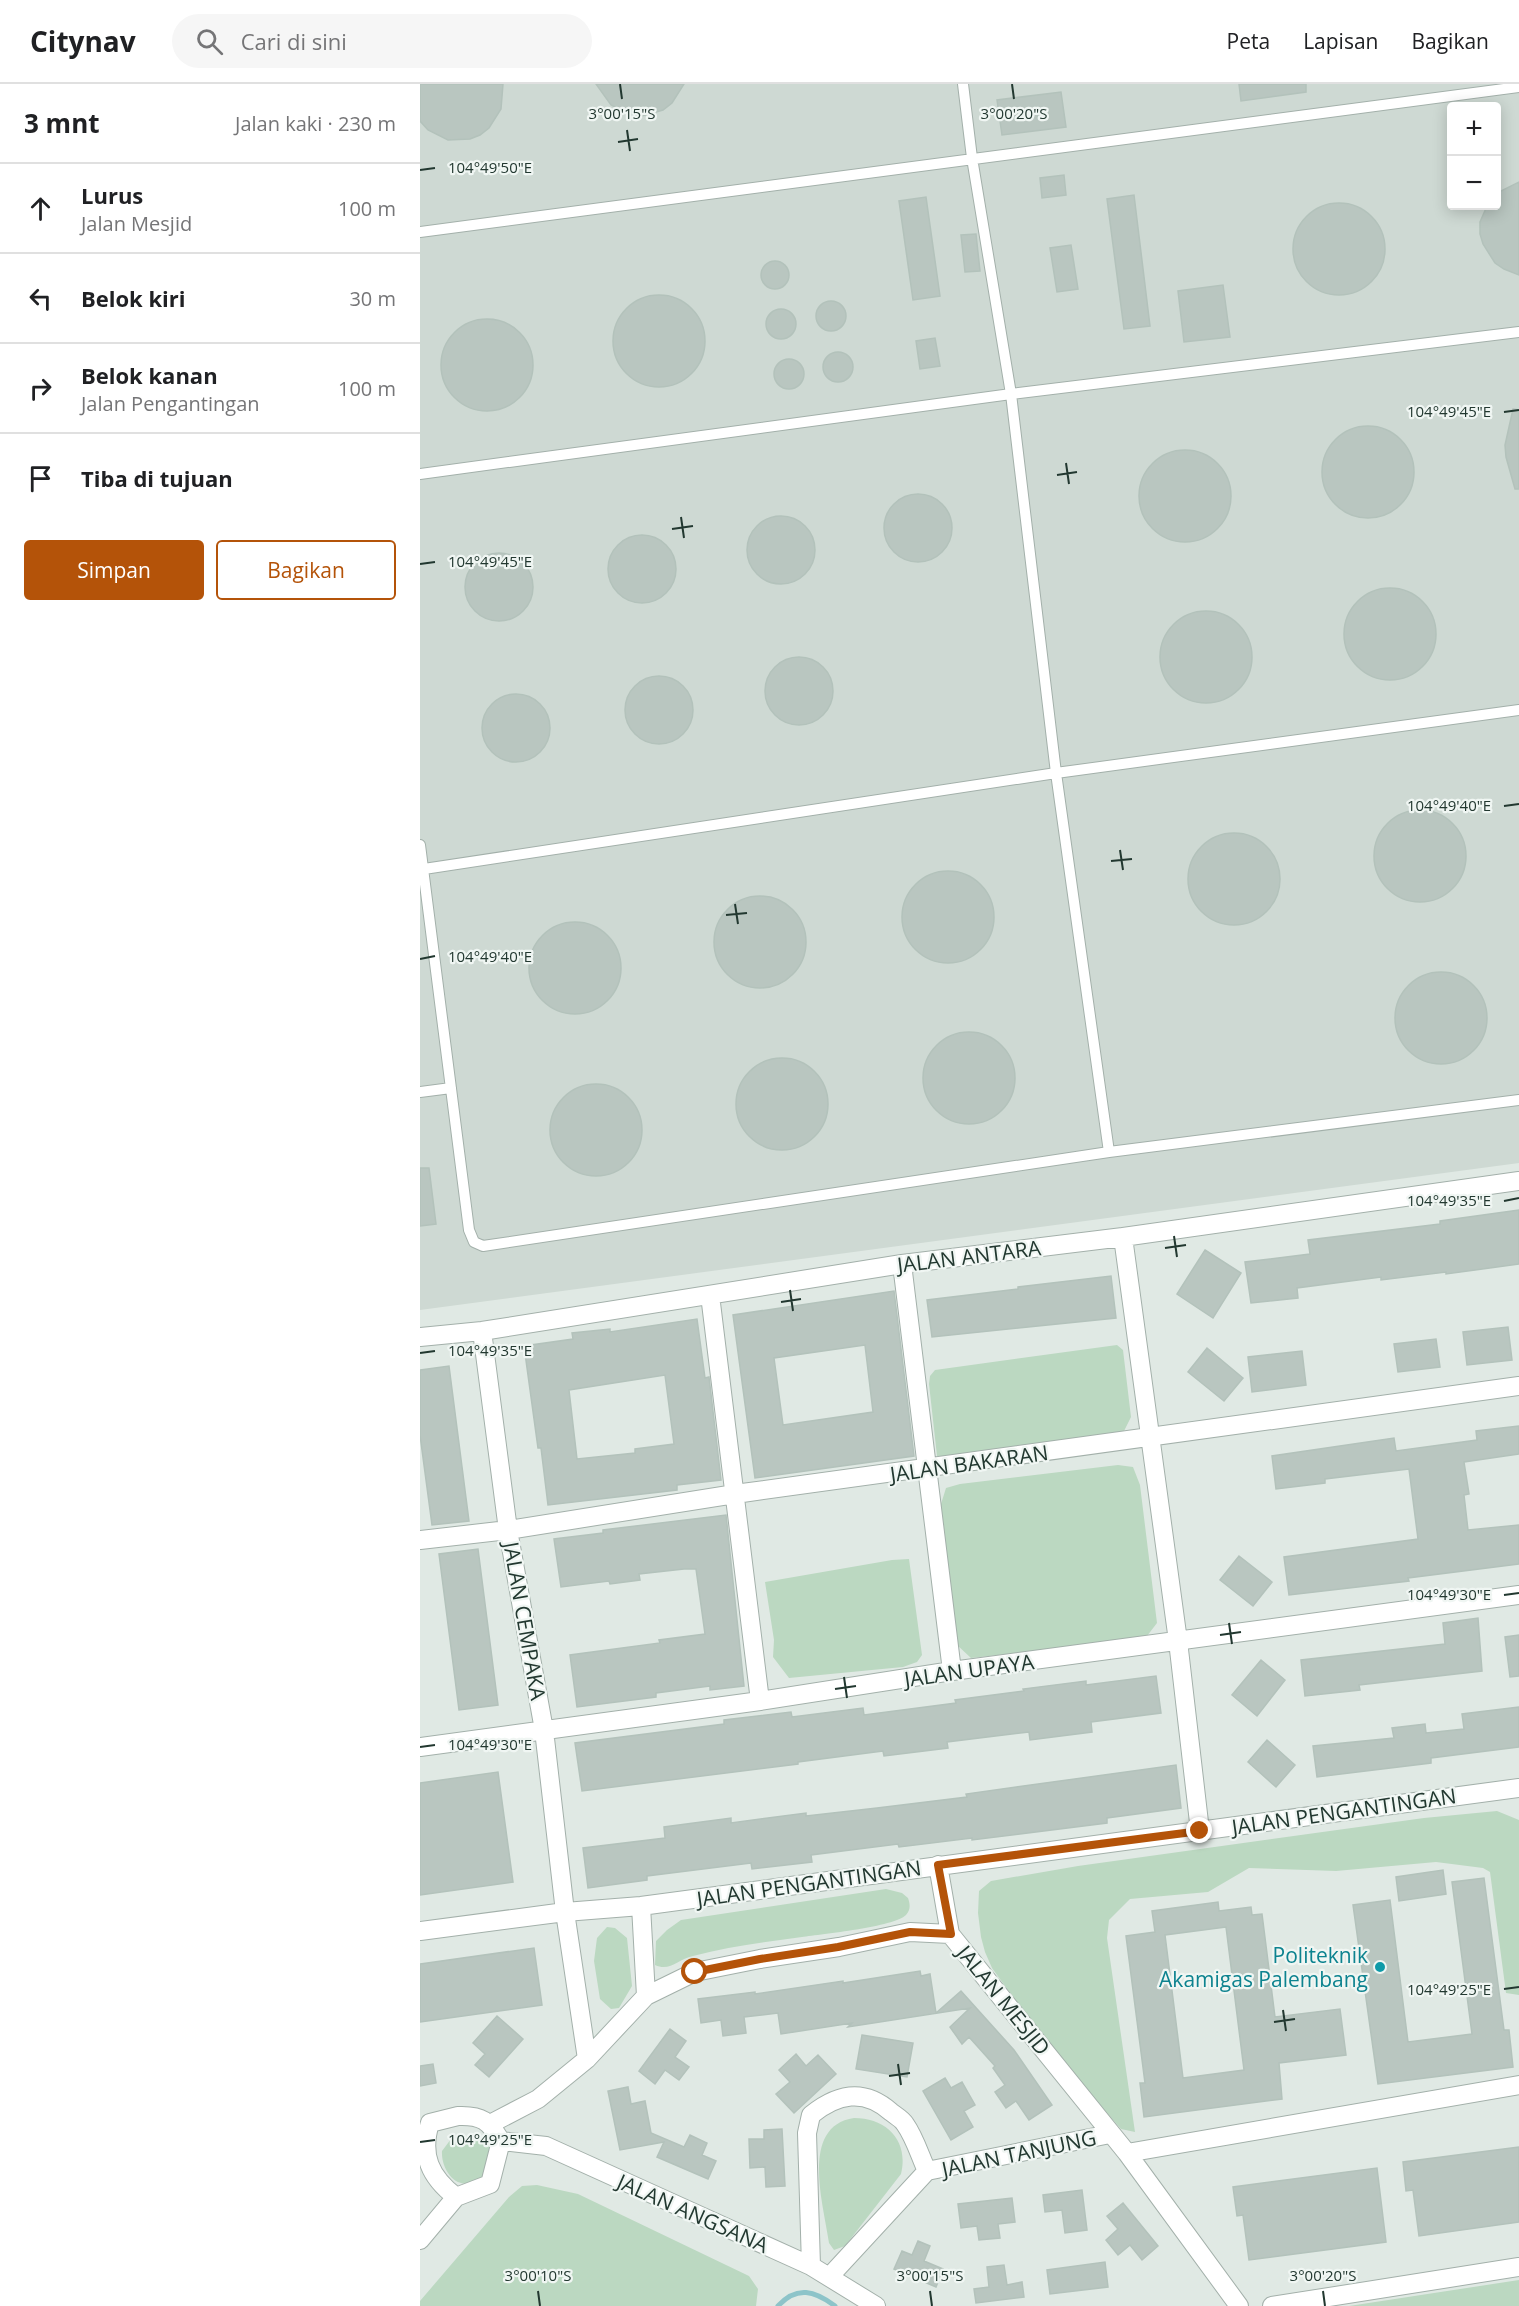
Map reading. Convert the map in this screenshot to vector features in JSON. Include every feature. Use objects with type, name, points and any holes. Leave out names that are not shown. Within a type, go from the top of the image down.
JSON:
[{"type":"street","name":"JALAN ANTARA","points":[[420,1337],[482,1331],[902,1264],[1123,1237],[1519,1181]]},
{"type":"street","points":[[1123,1237],[1178,1641],[1200,1831]]},
{"type":"street","points":[[902,1264],[952,1671]]},
{"type":"street","points":[[710,1294],[760,1701]]},
{"type":"street","name":"JALAN CEMPAKA","points":[[482,1331],[508,1530],[544,1730],[565,1912],[587,2059]]},
{"type":"street","name":"JALAN BAKARAN","points":[[420,1540],[508,1530],[735,1494],[1519,1386]]},
{"type":"street","name":"JALAN UPAYA","points":[[420,1747],[760,1701],[952,1671],[1519,1596]]},
{"type":"street","name":"JALAN PENGANTINGAN","points":[[420,1931],[565,1912],[641,1906],[1519,1788]]},
{"type":"street","points":[[938,1865],[951,1934]]},
{"type":"street","points":[[641,1906],[646,1996]]},
{"type":"street","name":"JALAN MESJID","points":[[490,2124],[538,2099],[587,2059],[646,1996],[695,1972],[910,1932],[951,1934],[1126,2154],[1239,2306]]},
{"type":"street","points":[[1126,2154],[1519,2085]]},
{"type":"street","points":[[811,2266],[807,2133],[811,2115],[825,2103],[846,2096],[866,2097],[885,2106],[905,2123],[927,2171],[830,2276]]},
{"type":"street","points":[[420,2240],[456,2197],[490,2184],[501,2141],[490,2124],[473,2116],[458,2116],[425,2124],[425,2161],[441,2186],[456,2197]]},
{"type":"street","name":"JALAN TANJUNG","points":[[927,2171],[1110,2134]]},
{"type":"street","name":"JALAN ANGSANA","points":[[501,2141],[546,2146],[811,2266],[876,2306]]},
{"type":"street","points":[[1272,2306],[1519,2267]]},
{"type":"lane","points":[[963,84],[972,158],[1011,394],[1056,773],[1109,1152]]},
{"type":"lane","points":[[420,232],[1519,87]]},
{"type":"lane","points":[[420,474],[1011,394],[1519,333]]},
{"type":"lane","points":[[424,869],[1056,773],[1519,710]]},
{"type":"lane","points":[[420,846],[469,1230],[474,1242],[483,1246],[1109,1152],[1519,1100]]},
{"type":"lane","points":[[420,1092],[451,1088]]},
{"type":"shaded area","points":[[420,84],[1519,84],[1519,1163],[420,1310]]},
{"type":"green space","points":[[1117,1345],[1123,1350],[1131,1417],[1124,1431],[1113,1437],[952,1458],[937,1456],[929,1384],[930,1376],[935,1370]]},
{"type":"green space","points":[[1118,1465],[1133,1467],[1140,1485],[1157,1623],[1147,1636],[1139,1639],[971,1658],[956,1644],[941,1504],[946,1488],[960,1484]]},
{"type":"green space","points":[[909,1559],[922,1655],[917,1662],[903,1667],[789,1678],[773,1657],[774,1640],[765,1582]]},
{"type":"green space","points":[[1497,1811],[1519,1820],[1519,1995],[1506,1993],[1490,1872],[1483,1868],[1436,1862],[1336,1871],[1249,1868],[1208,1892],[1130,1899],[1109,1920],[1107,1938],[1135,2132],[1121,2129],[1049,2047],[992,1968],[981,1937],[978,1913],[979,1891],[991,1881],[1078,1866],[1424,1818]]},
{"type":"green space","points":[[886,1889],[902,1893],[908,1898],[910,1904],[906,1915],[888,1923],[720,1950],[688,1958],[665,1967],[655,1965],[656,1941],[681,1920]]},
{"type":"green space","points":[[607,1927],[615,1928],[627,1938],[632,1986],[619,2008],[611,2009],[600,1999],[594,1961],[597,1938]]},
{"type":"green space","points":[[854,2118],[876,2122],[893,2134],[902,2151],[903,2162],[901,2174],[845,2246],[834,2250],[829,2243],[820,2189],[821,2151],[826,2136],[837,2124]]},
{"type":"green space","points":[[459,2136],[481,2139],[491,2149],[486,2172],[473,2182],[464,2183],[453,2179],[443,2163],[442,2151],[451,2139]]},
{"type":"green space","points":[[537,2185],[578,2194],[749,2276],[758,2289],[756,2306],[420,2306],[420,2301],[509,2197],[522,2186]]},
{"type":"green space","points":[[1519,2280],[1519,2306],[1349,2306]]},
{"type":"building","points":[[420,84],[503,84],[501,109],[489,128],[480,135],[470,139],[448,140],[428,130],[420,121]]},
{"type":"building","points":[[596,84],[684,84],[672,103],[663,110],[642,116],[630,115],[611,105]]},
{"type":"building","points":[[1239,84],[1306,84],[1306,92],[1241,101]]},
{"type":"building","points":[[1061,92],[1066,127],[1002,135],[997,100]]},
{"type":"building","points":[[1064,175],[1066,195],[1042,198],[1040,178]]},
{"type":"building","points":[[1519,182],[1519,275],[1495,263],[1483,244],[1480,234],[1480,222],[1485,210],[1501,210],[1501,191]]},
{"type":"building","points":[[1134,195],[1150,326],[1124,329],[1107,199]]},
{"type":"building","points":[[926,197],[940,296],[913,300],[899,201]]},
{"type":"building","points":[[1339,203],[1357,206],[1372,216],[1382,231],[1385,249],[1382,267],[1372,282],[1357,292],[1339,295],[1321,292],[1306,282],[1296,267],[1293,249],[1296,231],[1306,216],[1321,206]]},
{"type":"building","points":[[976,234],[980,271],[965,272],[961,235]]},
{"type":"building","points":[[1071,245],[1078,289],[1057,292],[1050,248]]},
{"type":"building","points":[[775,261],[785,265],[789,275],[785,285],[775,289],[765,285],[761,275],[765,265]]},
{"type":"building","points":[[1223,285],[1230,337],[1184,342],[1178,291]]},
{"type":"building","points":[[659,295],[677,298],[692,308],[702,323],[705,341],[702,359],[692,374],[677,384],[659,387],[641,384],[626,374],[616,359],[613,341],[616,323],[626,308],[641,298]]},
{"type":"building","points":[[831,301],[841,306],[846,316],[841,326],[831,331],[821,326],[816,316],[821,306]]},
{"type":"building","points":[[781,309],[791,314],[796,324],[791,334],[781,339],[771,334],[766,324],[771,314]]},
{"type":"building","points":[[487,319],[505,322],[520,332],[530,347],[533,365],[530,383],[520,398],[505,408],[487,411],[469,408],[454,398],[444,383],[441,365],[444,347],[454,332],[469,322]]},
{"type":"building","points":[[935,338],[940,366],[920,369],[916,341]]},
{"type":"building","points":[[838,352],[848,357],[853,367],[848,377],[838,382],[828,377],[823,367],[828,357]]},
{"type":"building","points":[[789,359],[799,364],[804,374],[799,384],[789,389],[779,384],[774,374],[779,364]]},
{"type":"building","points":[[1513,409],[1519,410],[1519,489],[1515,489],[1505,445]]},
{"type":"building","points":[[1368,426],[1386,429],[1401,439],[1411,454],[1414,472],[1411,490],[1401,505],[1386,515],[1368,518],[1350,515],[1335,505],[1325,490],[1322,472],[1325,454],[1335,439],[1350,429]]},
{"type":"building","points":[[1185,450],[1203,453],[1218,463],[1228,478],[1231,496],[1228,514],[1218,529],[1203,539],[1185,542],[1167,539],[1152,529],[1142,514],[1139,496],[1142,478],[1152,463],[1167,453]]},
{"type":"building","points":[[918,494],[931,497],[942,504],[949,515],[952,528],[949,541],[942,552],[931,559],[918,562],[905,559],[894,552],[887,541],[884,528],[887,515],[894,504],[905,497]]},
{"type":"building","points":[[781,516],[794,519],[805,526],[812,537],[815,550],[812,563],[805,574],[794,581],[781,584],[768,581],[757,574],[750,563],[747,550],[750,537],[757,526],[768,519]]},
{"type":"building","points":[[642,535],[655,538],[666,545],[673,556],[676,569],[673,582],[666,593],[655,600],[642,603],[629,600],[618,593],[611,582],[608,569],[611,556],[618,545],[629,538]]},
{"type":"building","points":[[499,553],[512,556],[523,563],[530,574],[533,587],[530,600],[523,611],[512,618],[499,621],[486,618],[475,611],[468,600],[465,587],[468,574],[475,563],[486,556]]},
{"type":"building","points":[[1390,588],[1408,591],[1423,601],[1433,616],[1436,634],[1433,652],[1423,667],[1408,677],[1390,680],[1372,677],[1357,667],[1347,652],[1344,634],[1347,616],[1357,601],[1372,591]]},
{"type":"building","points":[[1206,611],[1224,614],[1239,624],[1249,639],[1252,657],[1249,675],[1239,690],[1224,700],[1206,703],[1188,700],[1173,690],[1163,675],[1160,657],[1163,639],[1173,624],[1188,614]]},
{"type":"building","points":[[799,657],[812,660],[823,667],[830,678],[833,691],[830,704],[823,715],[812,722],[799,725],[786,722],[775,715],[768,704],[765,691],[768,678],[775,667],[786,660]]},
{"type":"building","points":[[659,676],[672,679],[683,686],[690,697],[693,710],[690,723],[683,734],[672,741],[659,744],[646,741],[635,734],[628,723],[625,710],[628,697],[635,686],[646,679]]},
{"type":"building","points":[[516,694],[529,697],[540,704],[547,715],[550,728],[547,741],[540,752],[529,759],[516,762],[503,759],[492,752],[485,741],[482,728],[485,715],[492,704],[503,697]]},
{"type":"building","points":[[1420,810],[1446,818],[1458,830],[1466,856],[1458,882],[1446,894],[1420,902],[1394,894],[1382,882],[1374,856],[1382,830],[1394,818]]},
{"type":"building","points":[[1234,833],[1252,836],[1267,846],[1277,861],[1280,879],[1277,897],[1267,912],[1252,922],[1234,925],[1216,922],[1201,912],[1191,897],[1188,879],[1191,861],[1201,846],[1216,836]]},
{"type":"building","points":[[948,871],[966,874],[981,884],[991,899],[994,917],[991,935],[981,950],[966,960],[948,963],[930,960],[915,950],[905,935],[902,917],[905,899],[915,884],[930,874]]},
{"type":"building","points":[[760,896],[778,900],[793,909],[802,924],[806,942],[802,960],[793,975],[778,984],[760,988],[742,984],[727,975],[718,960],[714,942],[718,924],[727,909],[742,900]]},
{"type":"building","points":[[575,922],[593,926],[608,935],[617,950],[621,968],[617,986],[608,1001],[593,1010],[575,1014],[557,1010],[542,1001],[533,986],[529,968],[533,950],[542,935],[557,926]]},
{"type":"building","points":[[1441,972],[1459,975],[1474,985],[1484,1000],[1487,1018],[1484,1036],[1474,1051],[1459,1061],[1441,1064],[1423,1061],[1408,1051],[1398,1036],[1395,1018],[1398,1000],[1408,985],[1423,975]]},
{"type":"building","points":[[969,1032],[987,1036],[1002,1045],[1011,1060],[1015,1078],[1011,1096],[1002,1111],[987,1120],[969,1124],[951,1120],[936,1111],[927,1096],[923,1078],[927,1060],[936,1045],[951,1036]]},
{"type":"building","points":[[782,1058],[800,1061],[815,1071],[825,1086],[828,1104],[825,1122],[815,1137],[800,1147],[782,1150],[764,1147],[749,1137],[739,1122],[736,1104],[739,1086],[749,1071],[764,1061]]},
{"type":"building","points":[[596,1084],[614,1087],[629,1097],[639,1112],[642,1130],[639,1148],[629,1163],[614,1173],[596,1176],[578,1173],[563,1163],[553,1148],[550,1130],[553,1112],[563,1097],[578,1087]]},
{"type":"building","points":[[420,1168],[429,1168],[436,1224],[420,1226]]},
{"type":"building","points":[[1519,1210],[1519,1264],[1446,1274],[1446,1272],[1381,1280],[1381,1277],[1297,1288],[1298,1298],[1251,1303],[1245,1262],[1310,1254],[1308,1240],[1440,1224],[1440,1221]]},
{"type":"building","points":[[1205,1250],[1241,1273],[1213,1318],[1177,1294]]},
{"type":"building","points":[[1111,1276],[1116,1318],[932,1337],[927,1300]]},
{"type":"building","points":[[894,1291],[914,1456],[755,1478],[733,1315]],"holes":[[[865,1345],[873,1412],[783,1425],[774,1358]]]},
{"type":"building","points":[[697,1319],[705,1378],[709,1377],[721,1480],[677,1485],[677,1490],[548,1505],[524,1346],[573,1339],[572,1333],[610,1329],[610,1332]],"holes":[[[665,1375],[674,1444],[635,1449],[635,1453],[577,1459],[569,1390]]]},
{"type":"building","points":[[1508,1327],[1512,1360],[1467,1365],[1463,1332]]},
{"type":"building","points":[[1436,1339],[1440,1367],[1398,1372],[1394,1344]]},
{"type":"building","points":[[1207,1348],[1243,1378],[1224,1401],[1188,1372]]},
{"type":"building","points":[[1302,1351],[1306,1385],[1252,1392],[1248,1357]]},
{"type":"building","points":[[449,1366],[469,1521],[432,1525],[420,1435],[420,1370]]},
{"type":"building","points":[[1519,1426],[1519,1454],[1464,1462],[1469,1494],[1464,1495],[1468,1530],[1519,1525],[1519,1564],[1408,1578],[1409,1581],[1289,1595],[1284,1557],[1418,1539],[1409,1469],[1325,1479],[1325,1483],[1276,1489],[1272,1456],[1394,1438],[1396,1451],[1477,1440],[1476,1431]]},
{"type":"building","points":[[726,1515],[744,1686],[710,1690],[710,1686],[656,1693],[656,1697],[577,1707],[570,1655],[660,1643],[659,1640],[705,1634],[696,1569],[639,1574],[640,1580],[610,1584],[609,1581],[561,1587],[554,1539],[603,1533],[603,1530]]},
{"type":"building","points":[[478,1549],[498,1705],[459,1710],[439,1554]]},
{"type":"building","points":[[1239,1556],[1272,1582],[1253,1606],[1220,1580]]},
{"type":"building","points":[[1478,1618],[1482,1671],[1359,1685],[1360,1690],[1305,1696],[1301,1660],[1445,1644],[1443,1623]]},
{"type":"building","points":[[1519,1635],[1519,1676],[1510,1677],[1505,1637]]},
{"type":"building","points":[[1261,1660],[1285,1680],[1257,1716],[1232,1695]]},
{"type":"building","points":[[1156,1676],[1161,1713],[1091,1722],[1092,1732],[1030,1740],[1029,1732],[947,1742],[948,1748],[884,1756],[883,1751],[582,1791],[575,1743],[724,1724],[724,1720],[791,1712],[792,1717],[863,1708],[864,1715],[956,1703],[955,1700],[1024,1691],[1023,1689],[1086,1681],[1086,1685]]},
{"type":"building","points":[[1519,1707],[1519,1747],[1431,1758],[1431,1763],[1317,1777],[1313,1746],[1394,1738],[1392,1728],[1425,1724],[1426,1733],[1464,1729],[1462,1714]]},
{"type":"building","points":[[1267,1740],[1295,1765],[1276,1787],[1248,1762]]},
{"type":"building","points":[[1176,1765],[1181,1808],[1107,1818],[1107,1823],[972,1840],[972,1838],[899,1847],[898,1844],[811,1855],[812,1862],[752,1869],[751,1863],[647,1876],[647,1880],[588,1888],[583,1848],[665,1838],[664,1827],[731,1818],[731,1823],[806,1813],[806,1816],[877,1808],[967,1797],[966,1794]]},
{"type":"building","points":[[498,1772],[513,1882],[420,1895],[420,1783]]},
{"type":"building","points":[[1443,1870],[1446,1894],[1399,1901],[1396,1877]]},
{"type":"building","name":"Politeknik Akamigas Palembang","points":[[1484,1878],[1504,2030],[1509,2030],[1513,2067],[1378,2084],[1353,1905],[1390,1900],[1408,2042],[1472,2034],[1452,1882]]},
{"type":"building","points":[[1218,1902],[1219,1911],[1251,1907],[1252,1915],[1262,1914],[1275,2017],[1340,2009],[1346,2055],[1279,2063],[1282,2099],[1144,2117],[1140,2083],[1145,2083],[1126,1936],[1155,1932],[1152,1911]],"holes":[[[1226,1927],[1244,2070],[1183,2078],[1165,1935]]]},
{"type":"building","points":[[534,1948],[542,2005],[420,2022],[420,1964]]},
{"type":"building","points":[[920,1971],[921,1976],[930,1974],[936,2013],[961,1991],[1014,2050],[1052,2105],[1029,2120],[1016,2101],[1006,2108],[995,2092],[1005,2085],[993,2068],[995,2066],[969,2037],[962,2044],[950,2027],[970,2008],[848,2027],[852,2023],[781,2034],[778,2013],[744,2017],[746,2033],[723,2036],[721,2020],[701,2023],[698,1999],[755,1992],[755,1994],[843,1981],[843,1983]]},
{"type":"building","points":[[497,2016],[523,2039],[489,2077],[475,2065],[485,2054],[473,2043]]},
{"type":"building","points":[[670,2029],[686,2041],[675,2057],[689,2067],[679,2080],[665,2070],[655,2084],[639,2071]]},
{"type":"building","points":[[862,2035],[913,2043],[907,2077],[856,2069]]},
{"type":"building","points":[[796,2054],[806,2066],[818,2055],[836,2074],[794,2113],[776,2094],[790,2082],[779,2070]]},
{"type":"building","points":[[433,2064],[436,2083],[420,2086],[420,2066]]},
{"type":"building","points":[[945,2078],[951,2088],[962,2082],[975,2105],[964,2111],[973,2127],[951,2140],[923,2091]]},
{"type":"building","points":[[628,2087],[631,2104],[645,2101],[651,2133],[684,2147],[690,2135],[707,2143],[702,2155],[716,2161],[708,2179],[657,2157],[664,2142],[620,2150],[608,2091]]},
{"type":"building","points":[[782,2129],[785,2186],[766,2187],[765,2167],[750,2168],[749,2139],[764,2139],[764,2130]]},
{"type":"building","points":[[1519,2147],[1519,2222],[1419,2236],[1413,2190],[1406,2191],[1403,2162]]},
{"type":"building","points":[[1377,2168],[1386,2242],[1249,2260],[1243,2215],[1237,2216],[1233,2187]]},
{"type":"building","points":[[1082,2190],[1087,2230],[1065,2233],[1062,2210],[1045,2212],[1043,2195]]},
{"type":"building","points":[[1012,2198],[1015,2222],[998,2224],[1000,2238],[979,2240],[977,2226],[961,2228],[958,2204]]},
{"type":"building","points":[[1123,2203],[1158,2246],[1142,2260],[1130,2245],[1118,2255],[1106,2240],[1118,2229],[1107,2216]]},
{"type":"building","points":[[918,2241],[930,2246],[924,2261],[943,2269],[936,2287],[894,2269],[902,2251],[912,2255]]},
{"type":"building","points":[[1105,2262],[1108,2287],[1050,2294],[1047,2270]]},
{"type":"building","points":[[1004,2265],[1007,2285],[1022,2282],[1024,2297],[976,2303],[974,2289],[989,2287],[987,2267]]},
{"type":"waterway","points":[[778,2306],[792,2295],[806,2292],[835,2306]]},
{"type":"place","name":"Politeknik Akamigas Palembang","points":[[1380,1967]]},
{"type":"route","points":[[695,1972],[910,1932],[951,1934],[938,1865],[1200,1831]]}]
